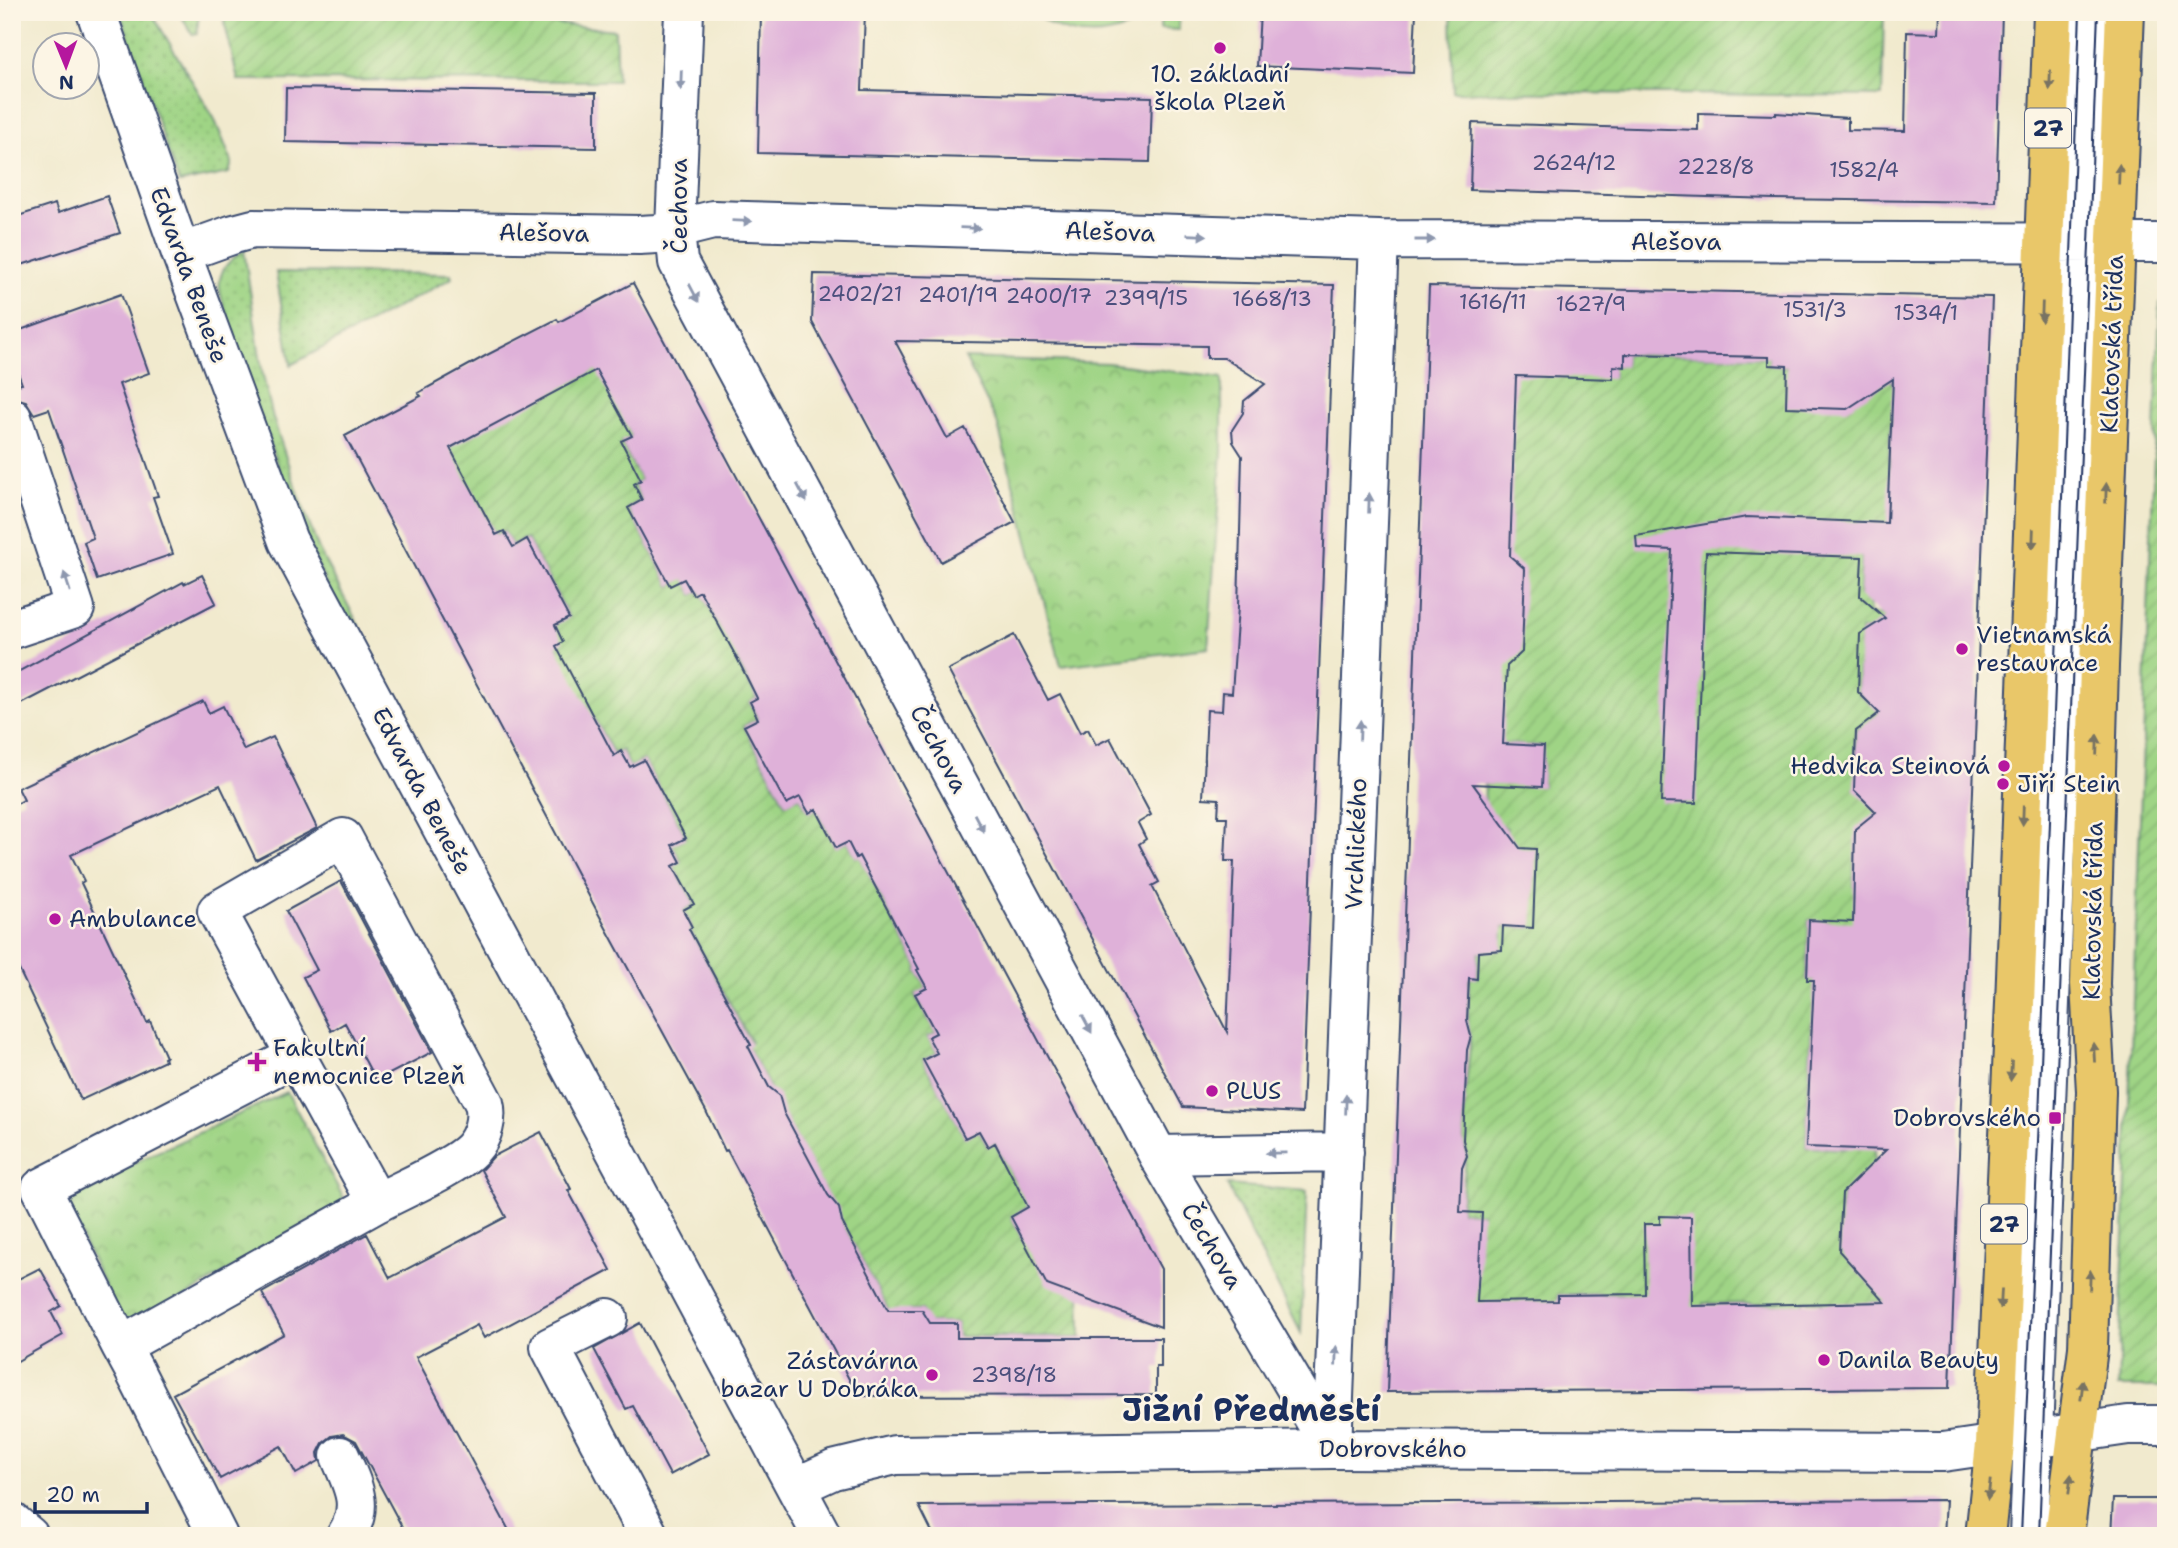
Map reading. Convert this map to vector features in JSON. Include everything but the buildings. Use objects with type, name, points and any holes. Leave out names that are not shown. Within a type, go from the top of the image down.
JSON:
[{"type":"main road","name":"Klatovská třída","points":[[2053,12],[2080,243],[2099,680],[2090,984],[2096,1091],[2088,1348],[2064,1536]]},
{"type":"main road","name":"Klatovská třída","points":[[1985,1536],[1995,1444],[2027,707],[2080,243],[2125,12]]},
{"type":"street","name":"Edvarda Beneše","points":[[96,12],[181,253],[288,541],[822,1536]]},
{"type":"street","name":"Čechova","points":[[684,12],[675,229],[678,262],[1157,1155],[1332,1449]]},
{"type":"street","name":"Klatovská třída","points":[[2029,1536],[2089,12]]},
{"type":"street","name":"Alešova","points":[[181,253],[234,233],[253,229],[657,234],[713,220],[1380,240],[2166,243]]},
{"type":"street","name":"Vrchlického","points":[[1332,1449],[1380,240]]},
{"type":"street","points":[[12,418],[75,608],[12,629]]},
{"type":"street","points":[[121,1346],[461,1158],[480,1138],[486,1111],[484,1103],[343,838],[217,911],[377,1203]]},
{"type":"street","points":[[218,1536],[41,1188],[296,1055]]},
{"type":"street","points":[[1157,1155],[1344,1152]]},
{"type":"street","points":[[608,1318],[550,1347],[649,1536]]},
{"type":"street","name":"Dobrovského","points":[[796,1487],[833,1470],[895,1455],[1332,1449],[1942,1452],[2128,1425],[2166,1425]]},
{"type":"street","points":[[340,1456],[357,1500],[356,1515],[346,1536]]},
{"type":"green space","points":[[120,12],[151,12],[214,118],[232,162],[229,173],[179,183]]},
{"type":"green space","points":[[179,12],[199,12],[197,34],[193,35]]},
{"type":"green space","points":[[222,12],[518,12],[518,20],[615,30],[617,81],[238,80]]},
{"type":"green space","points":[[1032,12],[1068,12],[1093,16],[1116,12],[1152,12],[1123,29],[1092,34],[1061,29]]},
{"type":"green space","points":[[1161,12],[1179,12],[1179,30],[1160,29]]},
{"type":"green space","points":[[1451,12],[1884,12],[1882,96],[1453,92]]},
{"type":"green space","points":[[244,250],[262,371],[273,418],[319,550],[359,626],[348,633],[277,465],[220,292],[222,272],[233,258]]},
{"type":"green space","points":[[276,272],[451,274],[452,278],[291,365]]},
{"type":"green space","points":[[2160,303],[2166,303],[2166,1387],[2118,1387]]},
{"type":"green space","points":[[592,340],[632,436],[621,442],[641,480],[634,484],[642,500],[628,508],[670,586],[684,577],[693,595],[700,591],[721,629],[748,654],[737,661],[757,698],[750,703],[758,719],[744,726],[785,804],[800,797],[809,813],[816,809],[836,847],[848,842],[856,857],[859,855],[927,988],[915,995],[936,1033],[928,1037],[937,1053],[923,1060],[965,1137],[979,1131],[987,1146],[995,1143],[1015,1181],[1045,1197],[1011,1217],[1022,1238],[1080,1280],[1081,1338],[957,1336],[957,1323],[926,1323],[922,1310],[909,1310],[906,1317],[893,1319],[747,1045],[751,1042],[689,929],[692,927],[683,910],[694,904],[673,866],[681,861],[672,845],[686,837],[644,760],[630,767],[622,750],[614,754],[594,718],[583,723],[556,646],[555,625],[569,617],[527,538],[512,545],[504,531],[496,535],[433,426]]},
{"type":"green space","points":[[1625,354],[1769,357],[1769,365],[1899,373],[1891,382],[1902,395],[1891,423],[1889,465],[1895,522],[1863,536],[1860,595],[1870,598],[1869,614],[1906,616],[1905,634],[1861,630],[1860,657],[1881,668],[1859,666],[1858,692],[1902,732],[1856,728],[1855,754],[1899,793],[1870,863],[1854,863],[1854,887],[1877,935],[1809,920],[1807,979],[1856,982],[1812,1022],[1806,1147],[1844,1149],[1876,1136],[1875,1160],[1884,1160],[1884,1193],[1842,1193],[1841,1212],[1852,1214],[1893,1293],[1886,1306],[1881,1302],[1872,1302],[1866,1308],[1828,1307],[1819,1301],[1804,1301],[1804,1305],[1703,1303],[1703,1319],[1620,1294],[1558,1295],[1558,1317],[1502,1320],[1438,1285],[1482,1213],[1460,1212],[1466,1159],[1463,1140],[1471,1036],[1467,1024],[1469,977],[1477,978],[1478,952],[1499,948],[1503,934],[1493,926],[1532,928],[1499,847],[1506,839],[1507,828],[1484,814],[1485,778],[1542,786],[1543,746],[1502,744],[1489,566],[1501,368],[1613,378],[1613,366],[1625,366]]},
{"type":"green space","points":[[965,358],[1108,363],[1222,378],[1222,452],[1208,648],[1061,666],[997,422]]},
{"type":"green space","points":[[287,1092],[345,1201],[126,1332],[62,1196]]},
{"type":"green space","points":[[1227,1185],[1307,1191],[1301,1333]]},
{"type":"tram line","points":[[2021,1536],[2080,12]]},
{"type":"tram line","points":[[2039,1536],[2098,12]]},
{"type":"place","name":"10. základní škola Plzeň","points":[[1220,48]]},
{"type":"place","name":"Vietnamská restaurace","points":[[1962,649]]},
{"type":"place","name":"Hedvika Steinová","points":[[2004,766]]},
{"type":"place","name":"Jiří Stein","points":[[2003,784]]},
{"type":"place","name":"Ambulance","points":[[55,919]]},
{"type":"place","name":"Fakultní nemocnice Plzeň","points":[[257,1062]]},
{"type":"place","name":"PLUS","points":[[1212,1091]]},
{"type":"place","name":"Dobrovského","points":[[2055,1118]]},
{"type":"place","name":"Danila Beauty","points":[[1824,1360]]},
{"type":"place","name":"Zástavárna bazar U Dobráka","points":[[932,1375]]},
{"type":"district","name":"Jižní Předměstí","points":[[1251,1410]]}]
